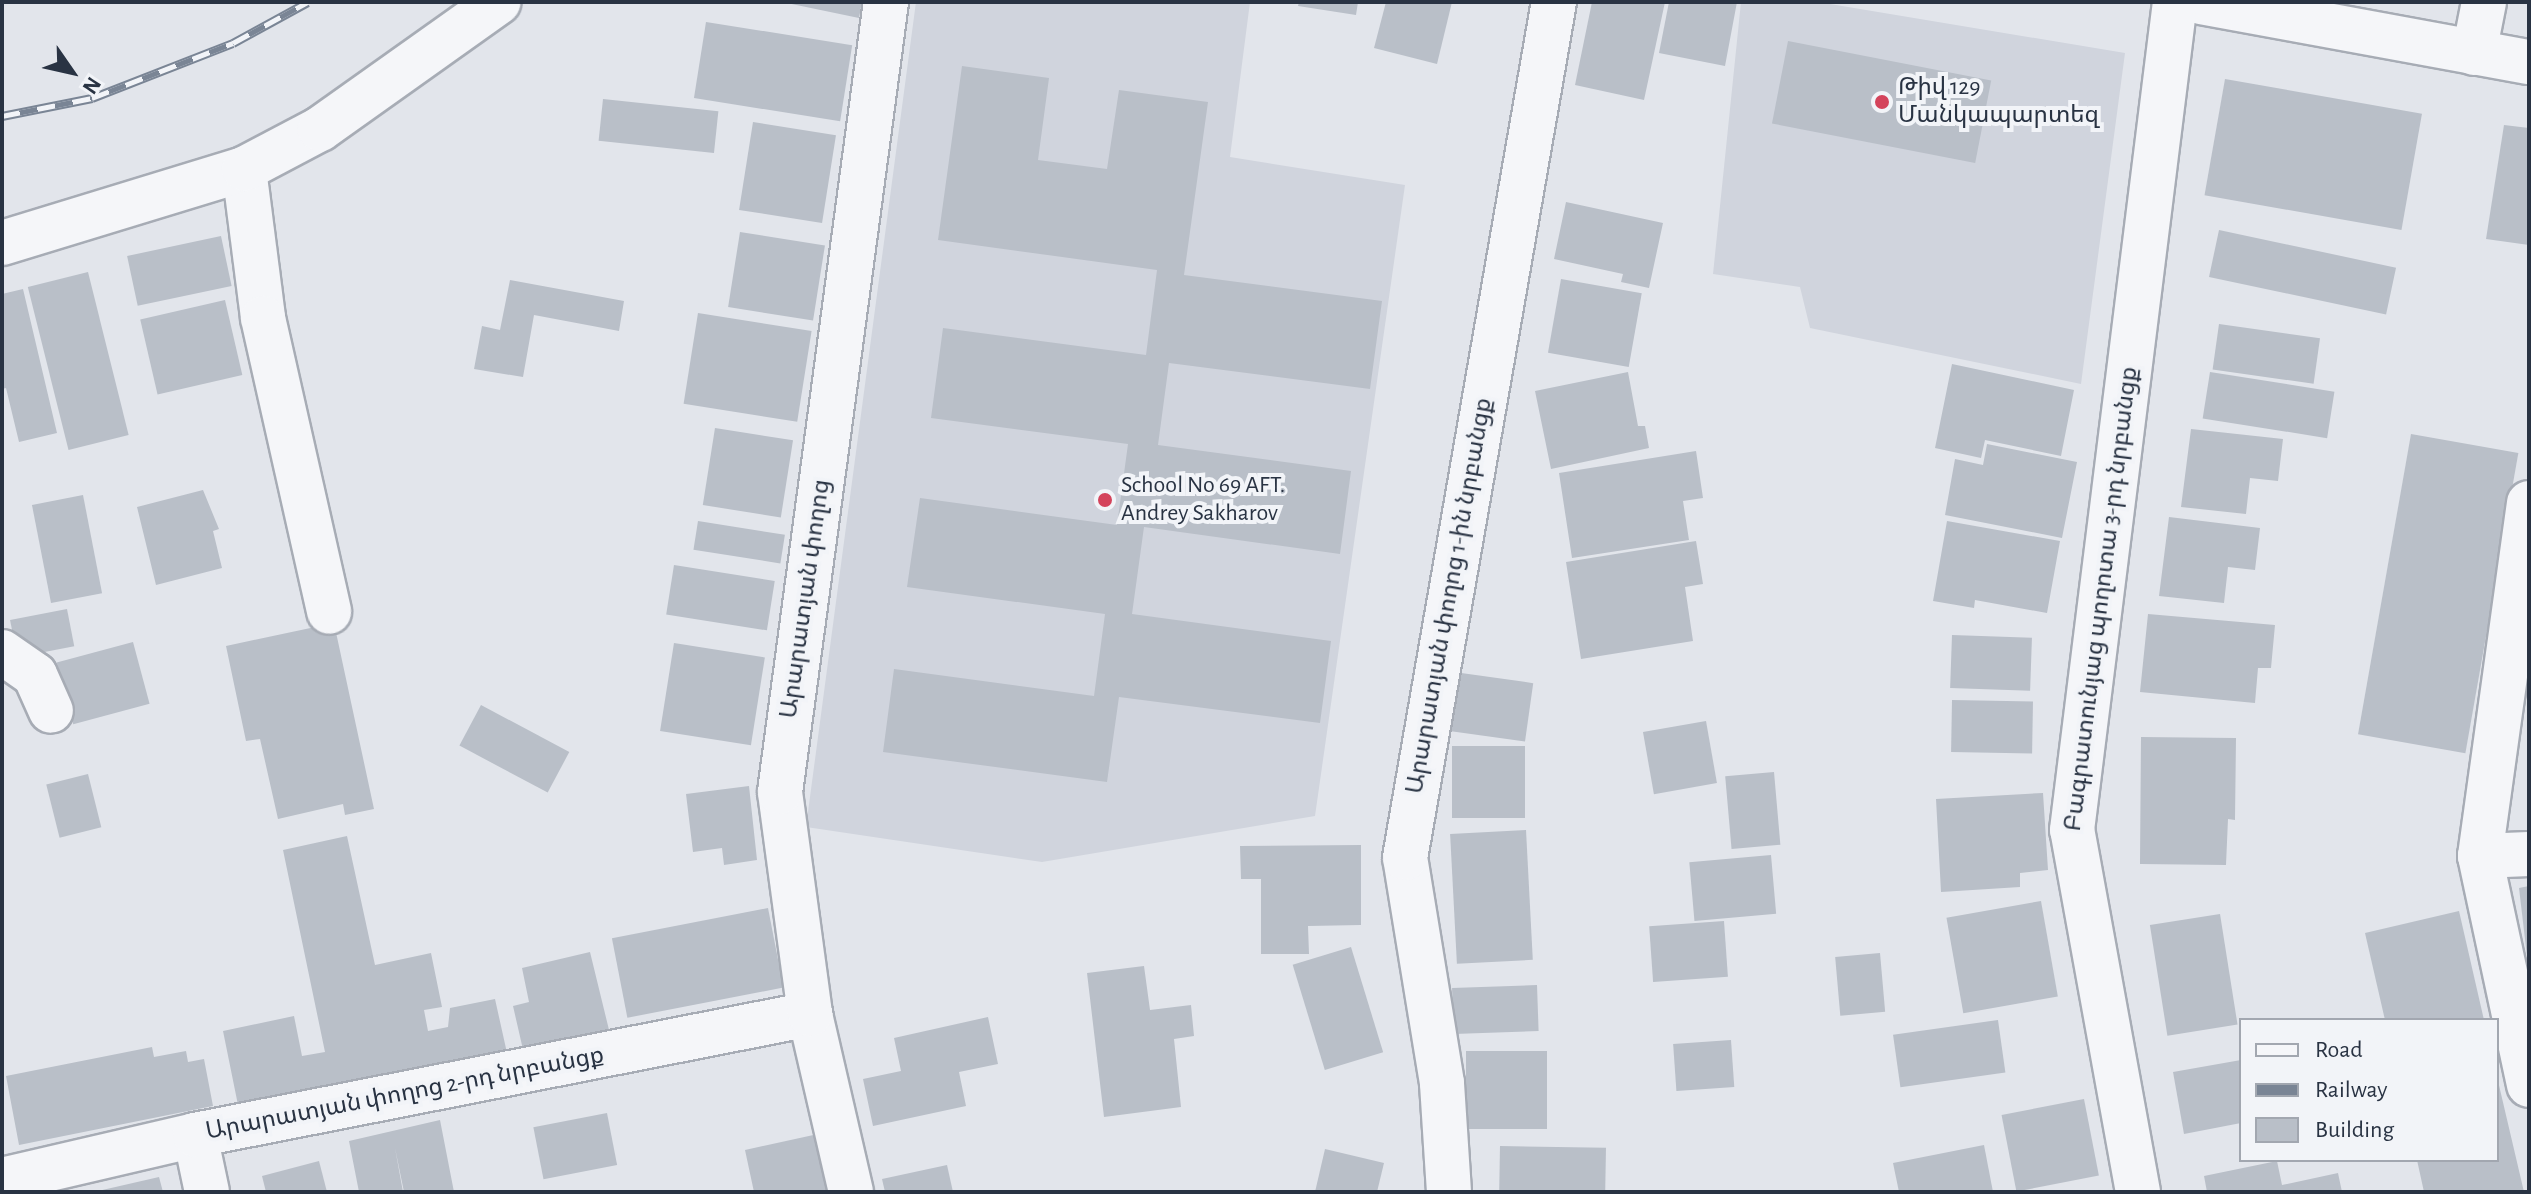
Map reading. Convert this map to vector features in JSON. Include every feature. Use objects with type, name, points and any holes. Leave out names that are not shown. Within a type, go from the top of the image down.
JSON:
[{"type":"street","points":[[2,243],[244,169],[320,129],[499,2]]},
{"type":"street","name":"Արարատյան փողոց","points":[[851,1192],[810,1014],[780,792],[886,2]]},
{"type":"street","name":"Արարատյան փողոց 1-ին նրբանցք","points":[[1449,1192],[1442,1083],[1405,858],[1554,2]]},
{"type":"street","name":"Բագրատունյաց պողոտա 3-րդ նրբանցք","points":[[2138,1192],[2072,830],[2175,2]]},
{"type":"street","points":[[2201,2],[2529,62]]},
{"type":"street","points":[[2474,53],[2484,2]]},
{"type":"street","points":[[244,169],[263,318],[329,612]]},
{"type":"street","points":[[2529,503],[2480,856],[2529,1085]]},
{"type":"street","points":[[2,652],[35,675],[51,711]]},
{"type":"street","points":[[2480,856],[2529,854]]},
{"type":"street","name":"Արարատյան փողոց 2-րդ նրբանցք","points":[[2,1180],[195,1135],[810,1014]]},
{"type":"street","points":[[195,1135],[207,1192]]},
{"type":"shaded area","name":"School No 69 AFT. Andrey Sakharov","points":[[916,2],[1250,2],[1230,157],[1405,185],[1315,816],[1042,862],[806,827]]},
{"type":"shaded area","points":[[1741,2],[1818,2],[2125,53],[2081,384],[1810,328],[1800,287],[1713,274]]},
{"type":"building","points":[[782,2],[862,2],[859,18]]},
{"type":"building","points":[[1299,2],[1358,2],[1356,15],[1298,6]]},
{"type":"building","points":[[1386,2],[1452,2],[1437,64],[1374,48]]},
{"type":"building","points":[[1592,2],[1665,2],[1644,100],[1575,85]]},
{"type":"building","points":[[1669,2],[1737,2],[1725,66],[1659,53]]},
{"type":"building","points":[[706,22],[852,45],[840,121],[694,98]]},
{"type":"building","name":"Թիվ 129 Մանկապարտեզ","points":[[1788,41],[1991,80],[1975,163],[1772,123]]},
{"type":"building","points":[[962,66],[1049,78],[1038,160],[1107,169],[1119,90],[1208,102],[1184,275],[1382,301],[1370,389],[1169,363],[1158,445],[1351,471],[1340,554],[1144,527],[1132,614],[1331,641],[1320,723],[1119,697],[1107,782],[883,752],[894,669],[1094,696],[1105,614],[907,587],[920,498],[1117,525],[1128,444],[931,418],[943,328],[1146,355],[1157,270],[938,240]]},
{"type":"building","points":[[2225,79],[2422,114],[2401,230],[2205,195]]},
{"type":"building","points":[[603,99],[718,111],[714,153],[599,141]]},
{"type":"building","points":[[753,122],[836,135],[822,223],[739,210]]},
{"type":"building","points":[[2504,125],[2529,128],[2529,245],[2486,239]]},
{"type":"building","points":[[1566,202],[1663,223],[1649,288],[1621,282],[1623,274],[1554,259]]},
{"type":"building","points":[[2219,230],[2396,268],[2386,315],[2209,277]]},
{"type":"building","points":[[740,232],[825,245],[813,321],[728,307]]},
{"type":"building","points":[[221,236],[232,286],[138,306],[127,256]]},
{"type":"building","points":[[88,272],[129,435],[68,450],[28,287]]},
{"type":"building","points":[[1561,279],[1642,293],[1629,367],[1548,353]]},
{"type":"building","points":[[510,280],[624,301],[619,331],[534,315],[523,377],[474,369],[482,326],[500,330]]},
{"type":"building","points":[[23,289],[57,433],[19,442],[6,388],[2,389],[2,294]]},
{"type":"building","points":[[225,300],[242,375],[158,395],[140,320]]},
{"type":"building","points":[[698,313],[812,331],[797,422],[684,404]]},
{"type":"building","points":[[2219,324],[2320,338],[2314,384],[2213,370]]},
{"type":"building","points":[[1952,364],[2074,390],[2061,456],[1985,440],[1981,458],[1935,448]]},
{"type":"building","points":[[1628,372],[1638,426],[1645,426],[1649,448],[1551,469],[1535,391]]},
{"type":"building","points":[[2210,372],[2334,392],[2327,438],[2203,418]]},
{"type":"building","points":[[715,428],[793,440],[781,517],[703,505]]},
{"type":"building","points":[[2191,429],[2283,439],[2278,481],[2250,478],[2246,514],[2181,507]]},
{"type":"building","points":[[2411,434],[2518,453],[2465,753],[2358,734]]},
{"type":"building","points":[[1987,444],[2077,462],[2062,538],[1945,515],[1955,459],[1983,465]]},
{"type":"building","points":[[1696,451],[1703,498],[1683,501],[1689,540],[1572,558],[1559,473]]},
{"type":"building","points":[[203,490],[219,529],[213,531],[222,568],[156,585],[137,507]]},
{"type":"building","points":[[83,495],[102,593],[51,603],[32,505]]},
{"type":"building","points":[[2169,517],[2260,528],[2255,570],[2228,567],[2224,603],[2159,596]]},
{"type":"building","points":[[698,521],[785,535],[780,563],[693,550]]},
{"type":"building","points":[[1947,521],[2060,541],[2047,613],[1975,600],[1974,608],[1933,601]]},
{"type":"building","points":[[1696,541],[1703,584],[1685,587],[1693,641],[1581,659],[1566,562]]},
{"type":"building","points":[[674,565],[775,581],[767,630],[666,614]]},
{"type":"building","points":[[67,609],[74,646],[17,657],[10,620]]},
{"type":"building","points":[[2148,614],[2275,625],[2271,668],[2258,668],[2255,703],[2140,692]]},
{"type":"building","points":[[334,623],[374,809],[345,815],[343,804],[278,819],[260,739],[246,741],[226,646]]},
{"type":"building","points":[[1952,635],[2032,638],[2030,691],[1950,688]]},
{"type":"building","points":[[133,642],[150,704],[73,724],[57,662]]},
{"type":"building","points":[[674,643],[765,657],[751,745],[660,731]]},
{"type":"building","points":[[1454,672],[1533,683],[1525,742],[1446,730]]},
{"type":"building","points":[[1952,700],[2033,701],[2032,753],[1951,752]]},
{"type":"building","points":[[481,705],[569,752],[548,793],[459,746]]},
{"type":"building","points":[[1706,721],[1717,783],[1654,794],[1643,732]]},
{"type":"building","points":[[2141,737],[2236,738],[2235,820],[2228,819],[2226,865],[2140,864]]},
{"type":"building","points":[[1452,746],[1525,746],[1525,818],[1452,818]]},
{"type":"building","points":[[1774,772],[1780,845],[1732,849],[1725,776]]},
{"type":"building","points":[[88,774],[101,827],[60,838],[46,784]]},
{"type":"building","points":[[749,786],[757,860],[724,865],[722,848],[693,852],[686,794]]},
{"type":"building","points":[[2043,793],[2048,870],[2020,873],[2020,887],[1941,892],[1936,799]]},
{"type":"building","points":[[1526,830],[1533,960],[1457,964],[1450,834]]},
{"type":"building","points":[[347,836],[375,965],[431,953],[442,1007],[424,1010],[428,1031],[448,1027],[450,1008],[495,999],[507,1053],[239,1110],[223,1031],[294,1016],[302,1056],[325,1052],[283,850]]},
{"type":"building","points":[[1361,845],[1361,925],[1308,926],[1309,954],[1261,954],[1261,879],[1241,879],[1240,846]]},
{"type":"building","points":[[1771,855],[1776,914],[1694,921],[1689,862]]},
{"type":"building","points":[[2529,886],[2529,956],[2527,956],[2519,888]]},
{"type":"building","points":[[2041,901],[2058,997],[1963,1013],[1946,918]]},
{"type":"building","points":[[768,908],[783,988],[627,1018],[612,938]]},
{"type":"building","points":[[2459,911],[2484,1018],[2385,1018],[2365,933]]},
{"type":"building","points":[[2220,914],[2238,1025],[2167,1036],[2150,925]]},
{"type":"building","points":[[1724,921],[1728,977],[1653,982],[1649,926]]},
{"type":"building","points":[[1351,947],[1383,1052],[1325,1070],[1293,965]]},
{"type":"building","points":[[590,952],[610,1034],[524,1054],[513,1006],[529,1002],[522,968]]},
{"type":"building","points":[[1880,953],[1885,1012],[1840,1016],[1835,957]]},
{"type":"building","points":[[1144,966],[1150,1010],[1191,1005],[1194,1036],[1174,1039],[1181,1107],[1104,1117],[1087,973]]},
{"type":"building","points":[[1537,985],[1539,1031],[1454,1034],[1452,988]]},
{"type":"building","points":[[988,1017],[998,1064],[959,1072],[966,1106],[873,1126],[863,1079],[901,1071],[894,1038]]},
{"type":"building","points":[[1998,1020],[2005,1072],[1900,1087],[1893,1035]]},
{"type":"building","points":[[1731,1040],[1734,1087],[1676,1091],[1673,1044]]},
{"type":"building","points":[[152,1047],[154,1057],[186,1051],[188,1062],[204,1059],[213,1106],[19,1145],[6,1076]]},
{"type":"building","points":[[1466,1051],[1547,1051],[1547,1129],[1466,1129]]},
{"type":"building","points":[[2239,1060],[2239,1123],[2184,1134],[2173,1072]]},
{"type":"building","points":[[2499,1085],[2524,1192],[2424,1192],[2417,1162],[2499,1162]]},
{"type":"building","points":[[2084,1099],[2099,1176],[2016,1192],[2002,1115]]},
{"type":"building","points":[[607,1113],[617,1165],[543,1179],[533,1127]]},
{"type":"building","points":[[440,1120],[454,1192],[404,1192],[395,1148],[403,1192],[359,1192],[349,1141]]},
{"type":"building","points":[[818,1134],[831,1192],[754,1192],[745,1150]]},
{"type":"building","points":[[1984,1145],[1993,1192],[1899,1192],[1893,1163]]},
{"type":"building","points":[[1500,1146],[1606,1148],[1605,1192],[1499,1192]]},
{"type":"building","points":[[1325,1149],[1384,1163],[1377,1192],[1315,1192]]},
{"type":"building","points":[[319,1161],[327,1192],[266,1192],[262,1176]]},
{"type":"building","points":[[2277,1162],[2282,1185],[2338,1173],[2342,1192],[2207,1192],[2204,1176]]},
{"type":"building","points":[[947,1165],[953,1192],[885,1192],[882,1179]]},
{"type":"building","points":[[159,1177],[163,1192],[98,1192],[98,1191]]},
{"type":"railway","points":[[2,116],[92,98],[233,43],[308,2]]},
{"type":"place","name":"Թիվ 129 Մանկապարտեզ","points":[[1882,102]]},
{"type":"place","name":"School No 69 AFT. Andrey Sakharov","points":[[1105,500]]}]
